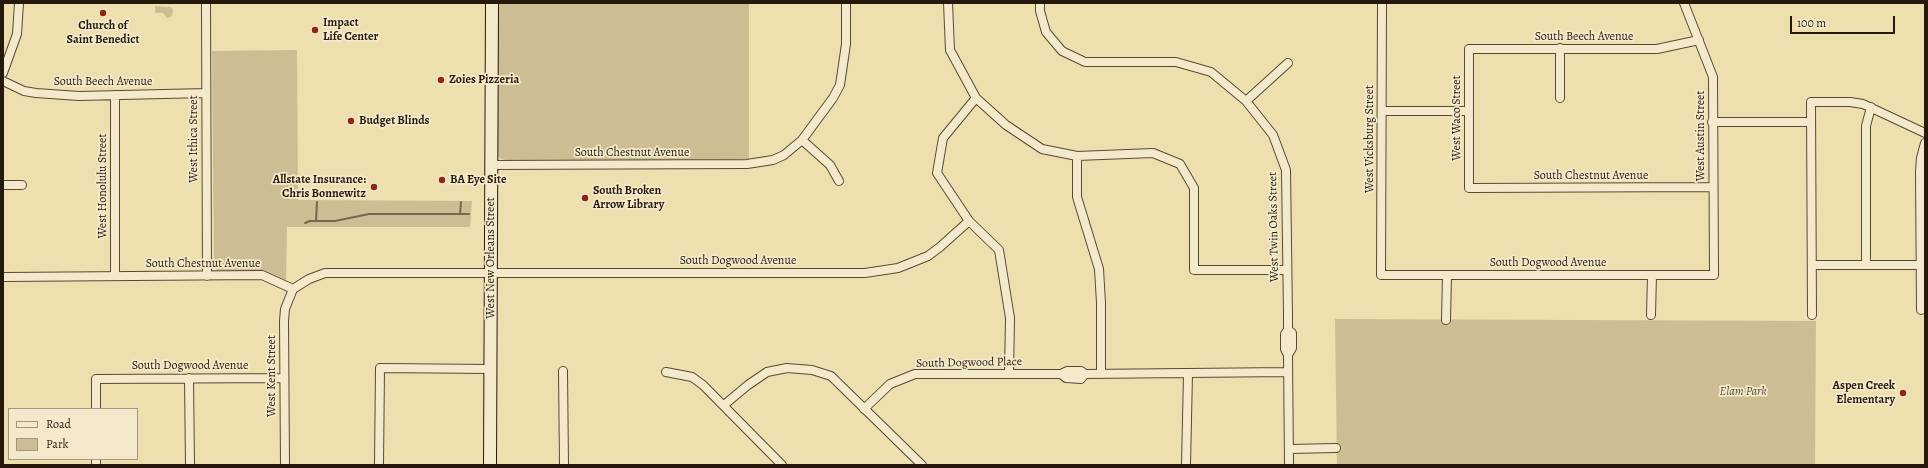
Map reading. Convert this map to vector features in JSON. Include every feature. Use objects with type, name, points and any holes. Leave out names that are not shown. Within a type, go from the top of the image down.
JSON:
[{"type":"street","points":[[3,72],[17,34],[19,3]]},
{"type":"street","name":"West Ithica Street","points":[[206,3],[207,276]]},
{"type":"street","name":"West New Orleans Street","points":[[490,465],[492,3]]},
{"type":"street","points":[[839,181],[830,165],[802,140],[833,98],[840,85],[846,44],[846,3]]},
{"type":"street","points":[[948,3],[950,50],[976,98],[1006,125],[1042,150],[1077,156],[1153,153],[1180,164],[1194,188],[1194,270],[1287,270]]},
{"type":"street","name":"West Twin Oaks Street","points":[[1040,3],[1040,11],[1046,32],[1062,51],[1085,62],[1176,62],[1210,72],[1246,101],[1272,135],[1286,170],[1288,330],[1285,334],[1285,349],[1288,355],[1289,465]]},
{"type":"street","name":"West Vicksburg Street","points":[[1381,275],[1382,3]]},
{"type":"street","name":"West Austin Street","points":[[1684,3],[1713,77],[1712,122],[1714,275]]},
{"type":"street","name":"South Beech Avenue","points":[[1469,49],[1657,49],[1699,40]]},
{"type":"street","points":[[1560,48],[1560,98]]},
{"type":"street","name":"West Waco Street","points":[[1469,49],[1469,188]]},
{"type":"street","points":[[1246,101],[1288,63]]},
{"type":"street","name":"South Beech Avenue","points":[[3,81],[24,90],[36,93],[79,96],[206,93]]},
{"type":"street","name":"West Honolulu Street","points":[[115,276],[116,95]]},
{"type":"street","points":[[976,98],[943,138],[937,173],[969,221],[999,250],[1010,318],[1009,374]]},
{"type":"street","points":[[1812,315],[1811,102],[1850,102],[1863,104],[1925,133]]},
{"type":"street","points":[[1866,265],[1866,126],[1871,108]]},
{"type":"street","points":[[1382,111],[1469,112]]},
{"type":"street","points":[[1712,122],[1811,122]]},
{"type":"street","name":"South Chestnut Avenue","points":[[491,165],[747,164],[774,160],[784,155],[802,140]]},
{"type":"street","points":[[1921,310],[1920,171],[1921,158],[1925,143]]},
{"type":"street","points":[[1077,156],[1077,197],[1099,269],[1101,303],[1101,374]]},
{"type":"street","points":[[3,185],[22,185]]},
{"type":"street","name":"South Chestnut Avenue","points":[[1469,188],[1713,187]]},
{"type":"street","name":"South Dogwood Avenue","points":[[492,274],[865,273],[903,267],[928,256],[969,221]]},
{"type":"street","points":[[1812,265],[1921,265]]},
{"type":"street","points":[[293,289],[309,279],[326,273],[492,274]]},
{"type":"street","name":"South Chestnut Avenue","points":[[3,277],[262,275],[293,289]]},
{"type":"street","name":"South Dogwood Avenue","points":[[1381,275],[1714,275]]},
{"type":"street","points":[[1446,320],[1447,275]]},
{"type":"street","points":[[1651,315],[1652,275]]},
{"type":"street","name":"West Kent Street","points":[[284,465],[283,378],[285,309],[293,289]]},
{"type":"street","points":[[379,465],[380,368],[491,369]]},
{"type":"street","points":[[724,405],[748,385],[767,372],[787,368],[812,370],[831,376],[922,465]]},
{"type":"street","points":[[564,371],[564,465]]},
{"type":"street","name":"South Dogwood Place","points":[[864,409],[890,384],[915,374],[1062,374],[1066,371],[1081,371],[1085,374],[1288,372]]},
{"type":"street","points":[[666,372],[692,377],[703,385],[782,465]]},
{"type":"street","points":[[1186,465],[1188,374]]},
{"type":"street","points":[[189,378],[190,465]]},
{"type":"street","name":"South Dogwood Avenue","points":[[96,408],[96,379],[283,378]]},
{"type":"street","points":[[1289,449],[1336,448]]},
{"type":"green space","points":[[498,3],[749,3],[749,159],[510,161],[502,159],[498,156],[497,151]]},
{"type":"green space","points":[[155,6],[171,7],[173,10],[172,16],[167,18],[163,13],[155,13]]},
{"type":"green space","points":[[297,50],[298,200],[472,201],[470,227],[287,227],[286,280],[266,272],[219,271],[214,268],[212,51]]},
{"type":"green space","name":"Elam Park","points":[[1335,319],[1816,321],[1815,465],[1337,465]]},
{"type":"waterway","points":[[316,221],[317,202]]},
{"type":"waterway","points":[[460,214],[461,202]]},
{"type":"waterway","points":[[305,223],[310,221],[335,221],[369,214],[469,214]]},
{"type":"place","name":"Church of Saint Benedict","points":[[103,13]]},
{"type":"place","name":"Impact Life Center","points":[[315,30]]},
{"type":"place","name":"Zoies Pizzeria","points":[[441,80]]},
{"type":"place","name":"Budget Blinds","points":[[351,121]]},
{"type":"place","name":"BA Eye Site","points":[[442,180]]},
{"type":"place","name":"Allstate Insurance: Chris Bonnewitz","points":[[374,187]]},
{"type":"place","name":"South Broken Arrow Library","points":[[585,198]]},
{"type":"place","name":"Aspen Creek Elementary","points":[[1903,393]]}]
